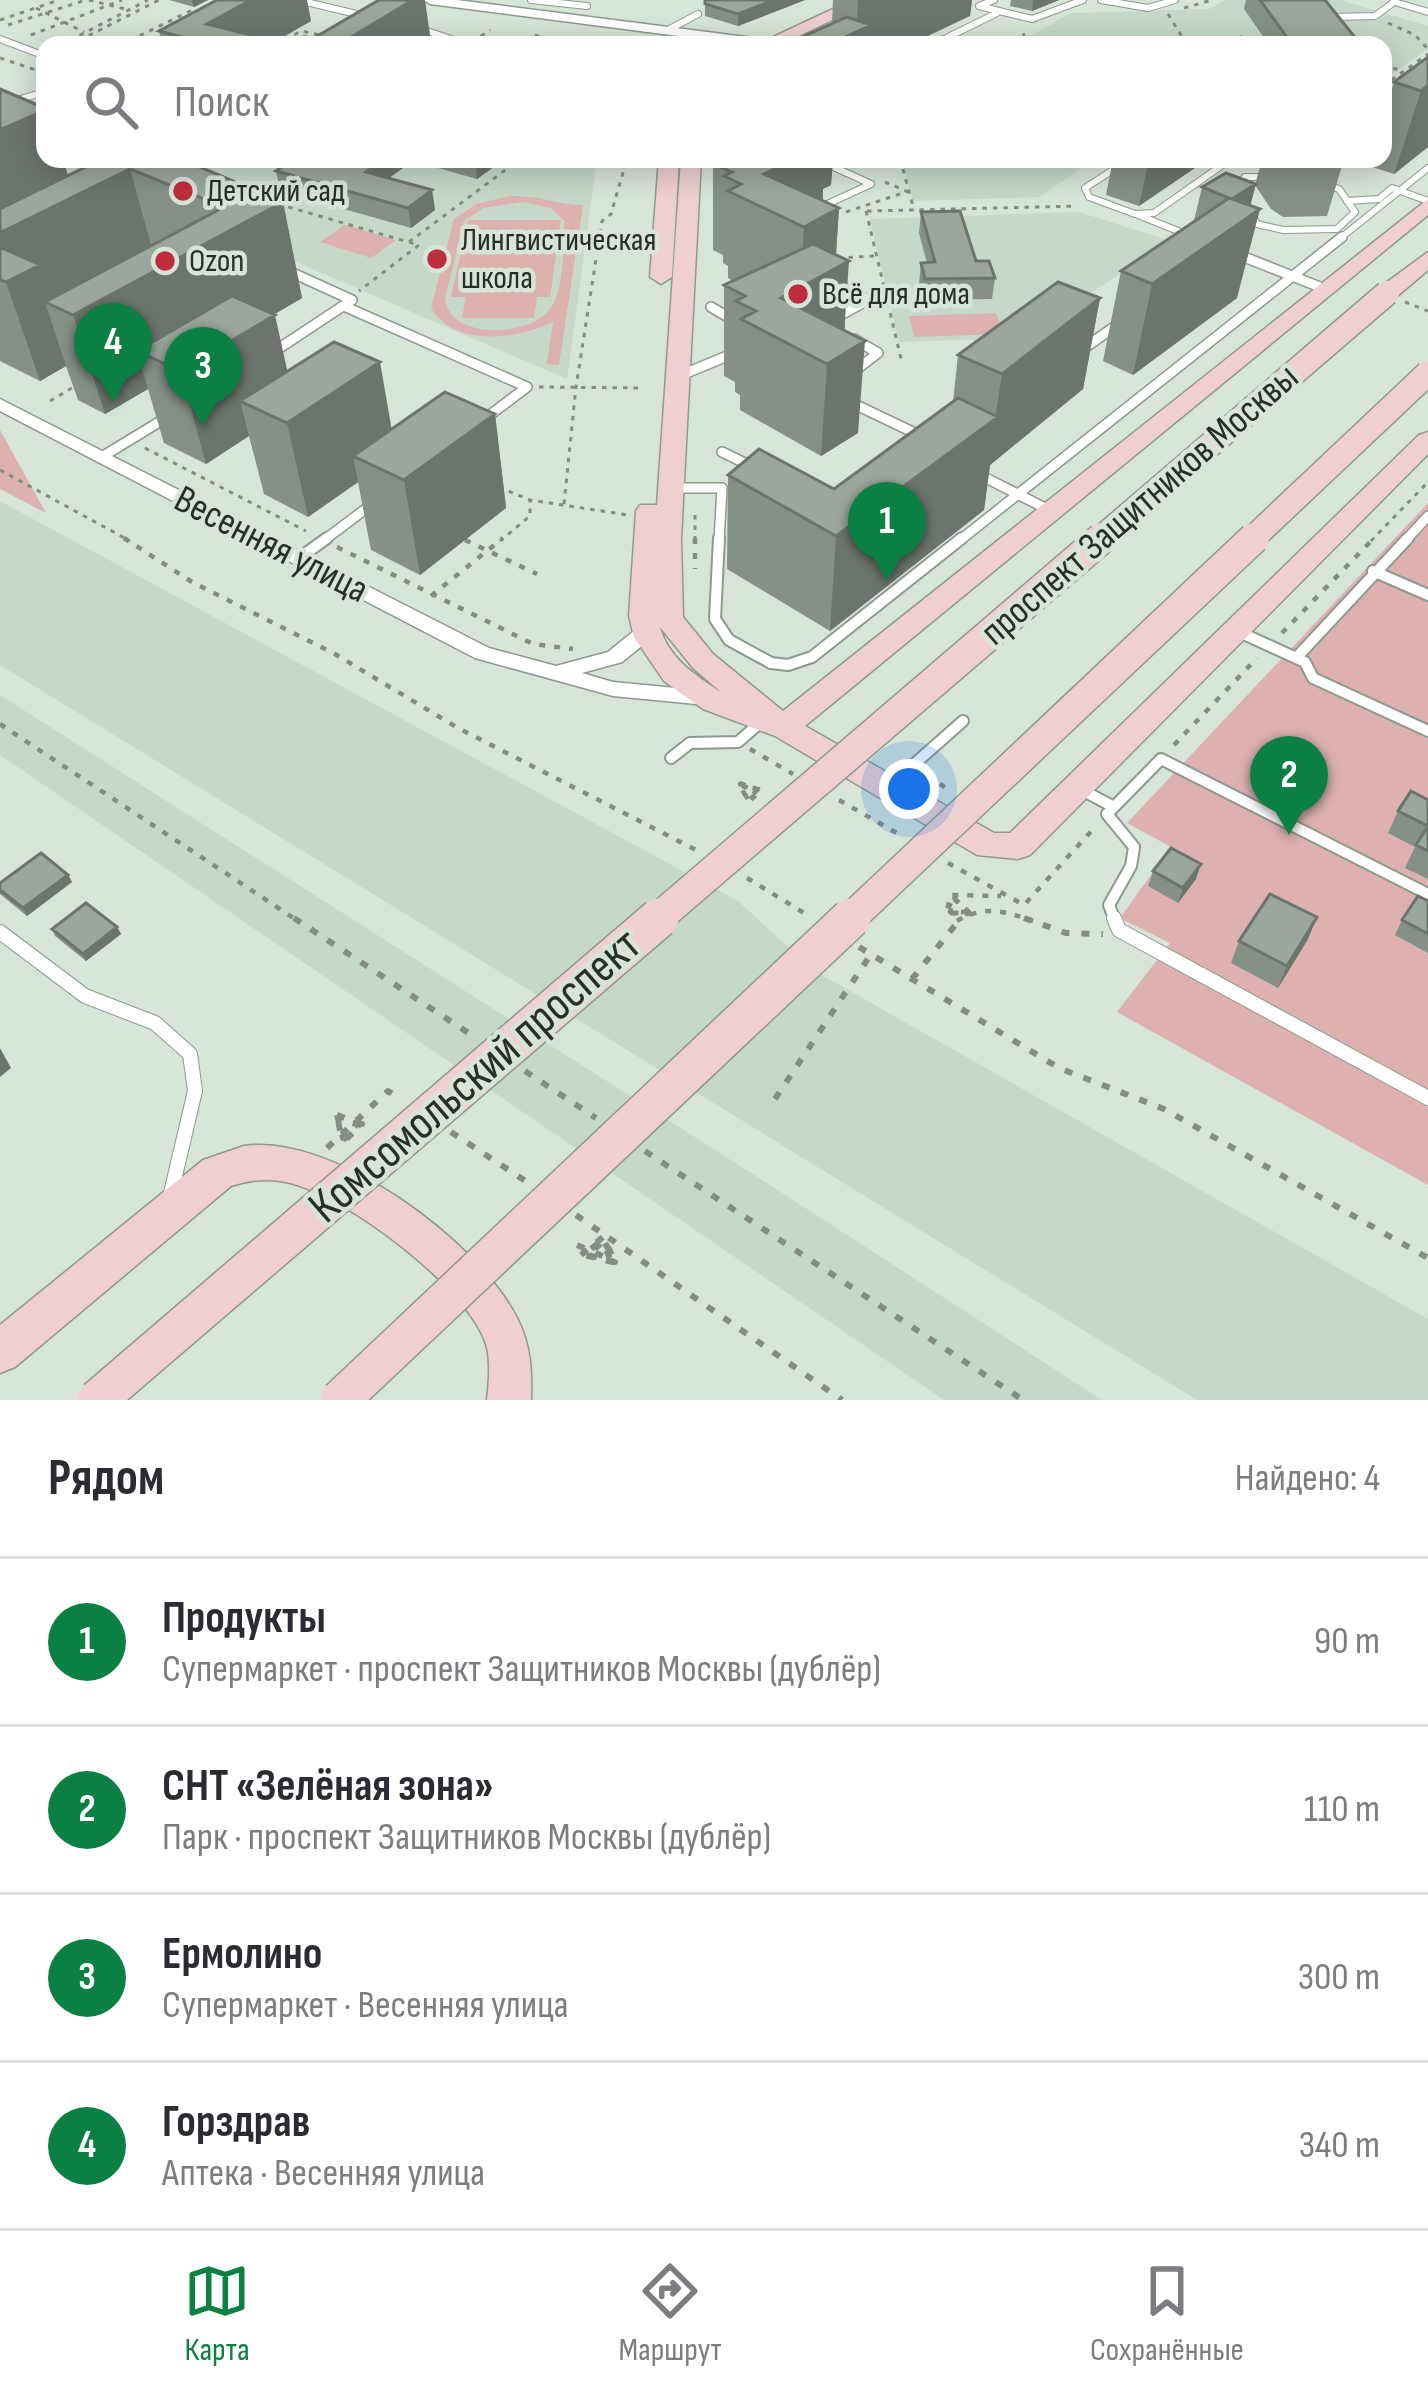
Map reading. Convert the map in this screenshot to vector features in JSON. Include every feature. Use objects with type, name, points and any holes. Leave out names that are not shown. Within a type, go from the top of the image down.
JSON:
[{"type":"street","points":[[430,0],[537,25],[705,36]]},
{"type":"street","points":[[787,36],[875,2]]},
{"type":"street","points":[[808,36],[875,2]]},
{"type":"street","points":[[408,3],[638,36]]},
{"type":"street","points":[[668,168],[644,577],[647,631],[663,660],[707,698],[778,720],[903,774],[1003,831],[1042,822]]},
{"type":"street","points":[[691,168],[692,234],[679,376],[683,488],[665,599],[669,619],[703,661],[778,720],[989,846],[1018,846],[1428,440]]},
{"type":"street","points":[[778,720],[1049,510],[1428,202]]},
{"type":"street","name":"проспект Защитников Москвы","points":[[852,752],[1428,259]]},
{"type":"street","points":[[340,1400],[1428,373]]},
{"type":"street","name":"Весенняя улица","points":[[0,404],[482,653],[548,674],[635,692],[707,698]]},
{"type":"street","points":[[548,674],[615,657],[647,631]]},
{"type":"street","name":"Комсомольский проспект","points":[[97,1400],[852,752]]},
{"type":"street","points":[[0,1352],[218,1173],[240,1163],[292,1165],[324,1178],[415,1238],[479,1292],[505,1336],[509,1400]]},
{"type":"lane","points":[[298,0],[368,16]]},
{"type":"lane","points":[[531,0],[587,6]]},
{"type":"lane","points":[[979,6],[994,0]]},
{"type":"lane","points":[[966,3],[1022,21],[1044,20],[1083,0]]},
{"type":"lane","points":[[1101,0],[1132,9],[1160,8],[1175,0]]},
{"type":"lane","points":[[1333,17],[1375,16],[1395,1],[1428,12]]},
{"type":"lane","points":[[950,36],[997,13]]},
{"type":"lane","points":[[667,31],[698,14]]},
{"type":"lane","points":[[414,27],[453,36]]},
{"type":"lane","points":[[0,40],[36,53]]},
{"type":"lane","points":[[0,105],[36,95]]},
{"type":"lane","points":[[828,221],[813,211],[871,184],[836,168]]},
{"type":"lane","points":[[1116,168],[1084,188],[1089,197],[1203,241]]},
{"type":"lane","points":[[1136,214],[1154,213],[1218,168]]},
{"type":"lane","points":[[722,488],[715,619],[729,640],[771,663],[788,665],[812,657],[1428,168]]},
{"type":"lane","points":[[1280,177],[1245,177],[1235,186],[1257,224],[1283,230],[1337,229],[1355,212],[1339,189],[1318,183]]},
{"type":"lane","points":[[1347,200],[1379,199],[1392,188],[1428,202]]},
{"type":"lane","points":[[1225,249],[1325,289]]},
{"type":"lane","points":[[263,260],[352,300],[267,356]]},
{"type":"lane","points":[[830,280],[868,300],[826,324],[878,353],[844,378]]},
{"type":"lane","points":[[711,307],[748,328]]},
{"type":"lane","points":[[346,308],[527,387],[471,429]]},
{"type":"lane","points":[[1066,361],[1121,322]]},
{"type":"lane","points":[[679,376],[750,346]]},
{"type":"lane","points":[[845,400],[919,435],[929,446]]},
{"type":"lane","points":[[100,458],[188,404]]},
{"type":"lane","points":[[919,435],[936,423]]},
{"type":"lane","points":[[722,452],[762,470]]},
{"type":"lane","points":[[958,465],[1049,510]]},
{"type":"lane","points":[[683,488],[722,488],[739,495]]},
{"type":"lane","points":[[298,559],[379,499]]},
{"type":"lane","points":[[1296,658],[1428,516]]},
{"type":"lane","points":[[1373,571],[1428,595]]},
{"type":"lane","points":[[1236,630],[1305,662],[1313,678],[1428,731]]},
{"type":"lane","points":[[671,758],[690,743],[738,742],[778,720]]},
{"type":"lane","points":[[903,774],[963,721]]},
{"type":"lane","points":[[1428,894],[1161,759],[1107,814],[1134,835],[1137,850],[1109,905],[1119,930],[1428,1098]]},
{"type":"lane","points":[[1077,787],[1114,807]]},
{"type":"lane","points":[[0,932],[85,996],[155,1023],[190,1054],[195,1091],[166,1215]]},
{"type":"path","points":[[0,20],[59,0]]},
{"type":"path","points":[[8,25],[88,0],[136,12]]},
{"type":"path","points":[[31,35],[122,0]]},
{"type":"path","points":[[84,36],[148,0]]},
{"type":"path","points":[[82,36],[160,1]]},
{"type":"path","points":[[36,8],[87,34]]},
{"type":"path","points":[[185,8],[202,12]]},
{"type":"path","points":[[1165,8],[1182,36]]},
{"type":"path","points":[[139,36],[192,10]]},
{"type":"path","points":[[537,25],[550,36]]},
{"type":"path","points":[[481,36],[490,30]]},
{"type":"path","points":[[150,31],[159,34]]},
{"type":"path","points":[[292,36],[301,31],[311,36]]},
{"type":"path","points":[[1392,79],[1428,54]]},
{"type":"path","points":[[0,60],[36,72]]},
{"type":"path","points":[[0,60],[36,71]]},
{"type":"path","points":[[1,68],[12,66]]},
{"type":"path","points":[[1392,68],[1425,77]]},
{"type":"path","points":[[409,242],[508,168]]},
{"type":"path","points":[[564,506],[576,387],[602,221],[611,214],[624,168]]},
{"type":"path","points":[[902,168],[914,210]]},
{"type":"path","points":[[295,172],[256,197],[419,245],[359,290]]},
{"type":"path","points":[[880,180],[907,191]]},
{"type":"path","points":[[866,210],[907,191]]},
{"type":"path","points":[[824,206],[847,212],[1107,204]]},
{"type":"path","points":[[866,210],[902,363]]},
{"type":"path","points":[[834,258],[877,256]]},
{"type":"path","points":[[50,401],[78,384]]},
{"type":"path","points":[[527,387],[641,388]]},
{"type":"path","points":[[129,440],[533,644],[590,648]]},
{"type":"path","points":[[1161,759],[1428,482]]},
{"type":"path","points":[[491,483],[530,500],[632,516]]},
{"type":"path","points":[[683,488],[695,585]]},
{"type":"path","points":[[431,596],[530,516],[530,500]]},
{"type":"path","points":[[465,540],[537,574]]},
{"type":"path","points":[[748,803],[761,790],[739,783],[748,801],[760,790],[740,784],[748,800],[757,790],[742,786],[749,796],[757,805]]},
{"type":"path","points":[[942,895],[954,904],[967,912],[950,912],[954,899],[971,914],[947,912],[953,897],[972,915],[946,913],[952,895],[1007,896]]},
{"type":"path","points":[[1017,915],[1024,905]]},
{"type":"path","points":[[912,979],[960,919],[986,909],[1017,915],[1080,940],[1119,930]]},
{"type":"path","points":[[775,1099],[871,954]]},
{"type":"path","points":[[327,1148],[388,1090],[407,1103]]},
{"type":"path","points":[[342,1143],[352,1134],[362,1124],[337,1114],[342,1141],[351,1133],[360,1124],[338,1115],[343,1138],[357,1124],[340,1119],[346,1132],[352,1146]]},
{"type":"path","points":[[447,1130],[545,1194]]},
{"type":"path","points":[[565,1207],[842,1400]]},
{"type":"path","points":[[577,1245],[594,1252],[610,1259],[603,1242],[587,1255],[614,1262],[603,1239],[593,1247],[584,1256],[616,1263],[603,1237],[592,1246],[581,1255]]},
{"type":"shaded area","points":[[1225,0],[1340,0],[1428,26],[1428,49],[1392,74],[1392,36],[1030,36],[1071,13],[1209,9]]},
{"type":"shaded area","name":"Детский сад","points":[[0,142],[36,156],[36,162],[0,147]]},
{"type":"shaded area","name":"Детский сад","points":[[52,168],[294,168],[200,228]]},
{"type":"shaded area","name":"Лингвистическая школа","points":[[315,168],[596,168],[567,379],[222,230]]},
{"type":"shaded area","points":[[904,168],[1082,168],[1039,197],[913,201]]},
{"type":"shaded area","points":[[510,196],[583,205],[559,365],[547,364],[553,322],[522,333],[488,336],[455,329],[431,308],[454,219],[476,204]],"holes":[[[523,202],[551,208],[564,221],[561,278],[551,308],[527,325],[492,330],[475,328],[450,313],[445,299],[464,221],[483,208]]]},
{"type":"shaded area","points":[[1079,212],[1171,241],[1021,338],[899,342],[870,219]]},
{"type":"shaded area","points":[[468,220],[561,220],[550,297],[537,297],[534,318],[462,318],[466,297],[451,297]]},
{"type":"shaded area","points":[[345,225],[396,240],[371,258],[320,242]]},
{"type":"shaded area","points":[[996,313],[1003,334],[914,337],[909,316]]},
{"type":"shaded area","points":[[0,430],[46,513],[0,489]]},
{"type":"shaded area","points":[[0,501],[738,901],[813,970],[1428,1319],[1428,1400],[1197,1400],[0,665]]},
{"type":"shaded area","points":[[1428,503],[1428,1185],[1117,1012],[1170,943],[1120,918],[1171,847],[1127,823]]},
{"type":"shaded area","points":[[0,695],[1102,1400],[944,1400],[0,755]]},
{"type":"building","points":[[217,0],[251,0],[207,24],[256,36],[178,36],[159,31]]},
{"type":"building","points":[[379,0],[413,0],[353,36],[317,36]]},
{"type":"building","points":[[705,0],[774,0],[738,14],[705,4]]},
{"type":"building","points":[[1260,0],[1325,0],[1354,36],[1286,36]]},
{"type":"building","points":[[847,17],[871,25],[847,36],[804,36]]},
{"type":"building","points":[[1428,57],[1428,85],[1421,91],[1394,82]]},
{"type":"building","points":[[0,89],[36,104],[36,114],[0,130]]},
{"type":"building","points":[[84,168],[202,168],[283,202],[73,315],[45,302],[224,207],[130,169],[0,233],[0,209]]},
{"type":"building","points":[[372,168],[366,172],[432,190],[408,208],[276,171]]},
{"type":"building","points":[[722,168],[776,168],[764,174],[839,208],[804,227],[728,191],[741,184],[724,176],[732,172]]},
{"type":"building","points":[[1226,173],[1256,184],[1232,199],[1260,209],[1152,284],[1121,271],[1229,198],[1202,187]]},
{"type":"building","points":[[960,211],[976,261],[989,261],[995,278],[925,279],[921,263],[935,262],[921,212]]},
{"type":"building","points":[[813,244],[849,261],[781,298],[865,341],[827,364],[741,319],[756,311],[736,301],[745,296],[724,285]]},
{"type":"building","points":[[0,247],[40,265],[6,282],[0,280]]},
{"type":"building","points":[[1058,282],[1100,298],[1002,374],[958,355]]},
{"type":"building","points":[[232,296],[275,315],[181,371],[137,351]]},
{"type":"building","points":[[334,342],[380,362],[287,423],[240,401]]},
{"type":"building","points":[[445,392],[495,414],[404,480],[353,456]]},
{"type":"building","points":[[958,398],[998,417],[836,536],[728,475],[759,449],[834,489]]},
{"type":"building","points":[[1411,791],[1428,800],[1428,826],[1398,811]]},
{"type":"building","points":[[1428,826],[1428,851],[1416,845]]},
{"type":"building","points":[[1171,848],[1201,864],[1183,888],[1153,871]]},
{"type":"building","points":[[41,853],[68,875],[23,908],[0,890],[0,883]]},
{"type":"building","points":[[1270,894],[1317,917],[1287,966],[1239,941]]},
{"type":"building","points":[[1418,896],[1428,901],[1428,934],[1402,920]]},
{"type":"building","points":[[86,903],[117,927],[83,954],[52,929]]},
{"type":"place","name":"Детский сад","points":[[183,191]]},
{"type":"place","name":"Лингвистическая школа","points":[[437,259]]},
{"type":"place","name":"Ozon","points":[[165,261]]},
{"type":"place","name":"Всё для дома","points":[[798,294]]},
{"type":"place","name":"Горздрав","points":[[113,402]]},
{"type":"place","name":"Ермолино","points":[[203,426]]},
{"type":"place","name":"Продукты","points":[[887,581]]},
{"type":"place","name":"СНТ «Зелёная зона»","points":[[1289,835]]}]
